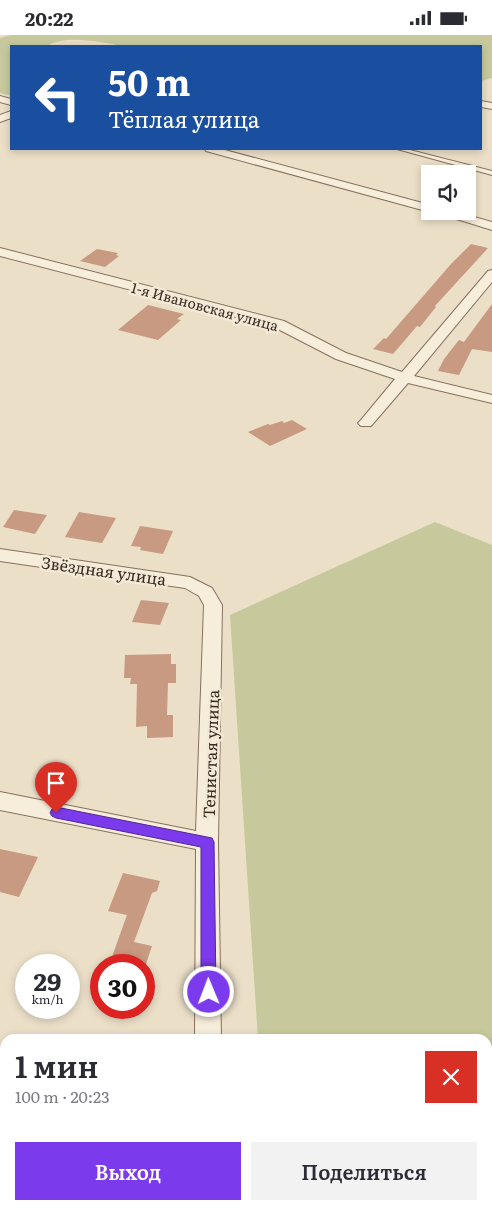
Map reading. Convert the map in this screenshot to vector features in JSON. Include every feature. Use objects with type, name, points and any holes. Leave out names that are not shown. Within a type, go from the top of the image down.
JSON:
[{"type":"street","points":[[214,150],[421,207]]},
{"type":"street","points":[[471,220],[492,226]]},
{"type":"street","name":"1-я Ивановская улица","points":[[0,252],[279,325],[341,356],[406,378],[492,399]]},
{"type":"street","points":[[366,423],[492,274]]},
{"type":"street","name":"Звёздная улица","points":[[0,555],[190,583],[206,592]]},
{"type":"street","name":"Тенистая улица","points":[[206,592],[213,605],[214,623],[207,842],[208,1034]]},
{"type":"street","points":[[0,801],[207,842]]},
{"type":"lane","points":[[404,150],[492,173]]},
{"type":"green space","points":[[11,35],[492,35],[492,78],[482,81],[482,45],[116,45],[97,41],[70,40],[49,45],[10,45],[10,96],[0,93],[0,38]]},
{"type":"green space","points":[[435,522],[492,545],[492,1034],[258,1034],[230,615]]},
{"type":"building","points":[[471,244],[488,248],[435,306],[420,327],[417,326],[393,354],[373,349],[384,338],[386,339],[451,264]]},
{"type":"building","points":[[97,249],[118,253],[116,255],[119,256],[105,267],[80,261]]},
{"type":"building","points":[[492,304],[492,352],[472,349],[459,375],[438,371],[444,359],[459,340],[464,342]]},
{"type":"building","points":[[148,305],[184,314],[177,319],[181,320],[158,340],[118,330]]},
{"type":"building","points":[[292,420],[307,429],[270,446],[248,432],[268,424],[282,421],[284,423]]},
{"type":"building","points":[[14,510],[47,515],[35,534],[3,527]]},
{"type":"building","points":[[79,512],[116,518],[102,543],[65,537]]},
{"type":"building","points":[[140,526],[173,531],[163,554],[140,550],[141,547],[131,546]]},
{"type":"building","points":[[141,600],[169,603],[160,625],[132,622]]},
{"type":"building","points":[[171,654],[171,664],[176,664],[176,683],[168,683],[167,715],[173,715],[173,737],[147,738],[147,726],[136,727],[137,684],[130,684],[131,678],[124,678],[125,655]]},
{"type":"building","points":[[0,849],[38,857],[19,897],[0,892]]},
{"type":"building","points":[[123,873],[160,881],[157,891],[152,893],[134,942],[152,946],[149,954],[113,954],[127,915],[108,911]]},
{"type":"route","points":[[56,813],[207,842],[209,992]]}]
